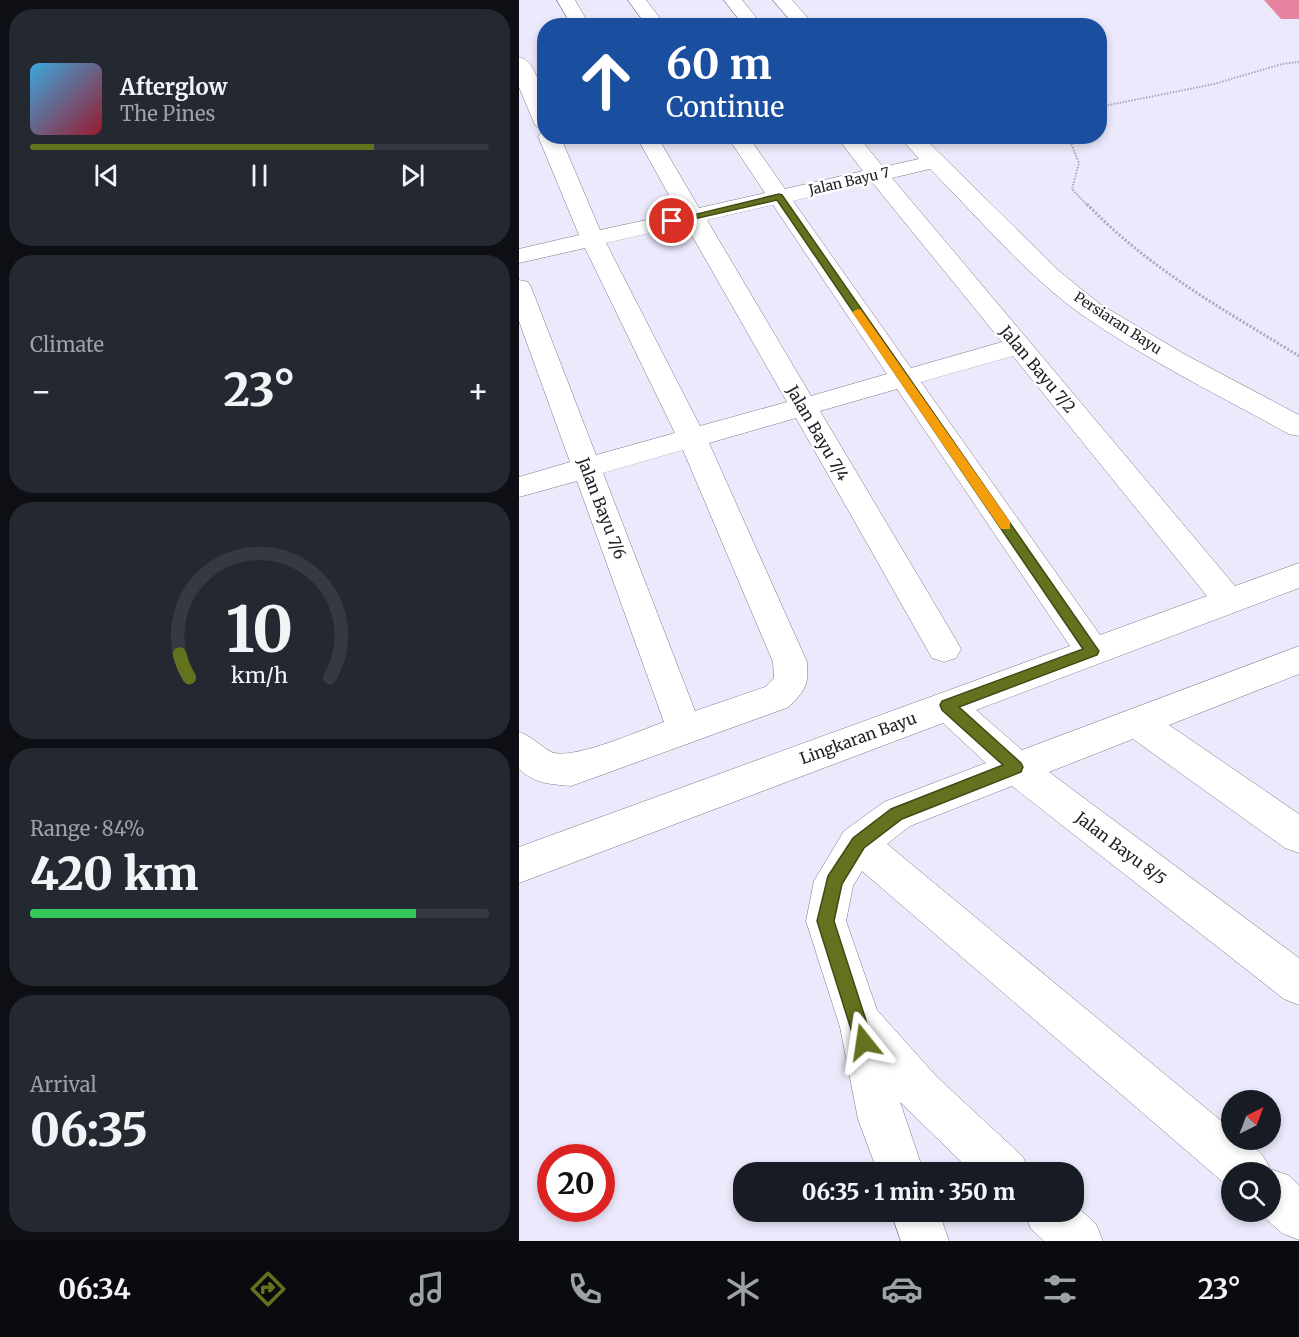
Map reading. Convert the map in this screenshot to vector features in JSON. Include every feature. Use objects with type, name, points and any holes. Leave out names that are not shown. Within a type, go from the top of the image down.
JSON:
[{"type":"street","points":[[566,0],[576,18]]},
{"type":"street","points":[[637,0],[651,18]]},
{"type":"street","points":[[733,0],[748,18]]},
{"type":"street","points":[[782,0],[799,18]]},
{"type":"street","points":[[519,63],[532,99]]},
{"type":"street","points":[[519,747],[543,768],[571,770],[777,697],[791,682],[790,662],[692,438],[592,239],[552,144]]},
{"type":"street","name":"Jalan Bayu 7/4","points":[[651,144],[944,649]]},
{"type":"street","points":[[743,144],[1092,651]]},
{"type":"street","name":"Jalan Bayu 7/2","points":[[852,144],[1229,601]]},
{"type":"street","name":"Persiaran Bayu","points":[[916,144],[1050,276],[1091,309],[1175,360],[1299,428]]},
{"type":"street","name":"Jalan Bayu 7","points":[[519,256],[933,162]]},
{"type":"street","name":"Jalan Bayu 7/6","points":[[519,286],[685,730]]},
{"type":"street","points":[[519,487],[1019,346]]},
{"type":"street","name":"Lingkaran Bayu","points":[[519,865],[1299,575]]},
{"type":"street","points":[[897,1162],[882,1119],[860,1023],[825,921],[834,882],[858,843],[897,814],[943,794],[1137,722],[1292,670]]},
{"type":"street","name":"Jalan Bayu 8/5","points":[[947,705],[1015,767],[1299,984]]},
{"type":"street","points":[[1137,722],[1299,836]]},
{"type":"street","points":[[858,843],[1235,1162]]},
{"type":"street","points":[[860,1023],[921,1093],[995,1162]]},
{"type":"street","points":[[1281,1201],[1299,1216]]},
{"type":"street","points":[[918,1222],[925,1241]]},
{"type":"street","points":[[1059,1222],[1079,1241]]},
{"type":"path","points":[[1107,105],[1213,84],[1282,64],[1299,62]]},
{"type":"path","points":[[1071,144],[1079,163],[1073,189],[1117,236],[1166,274],[1299,356]]},
{"type":"shaded area","points":[[1264,0],[1299,0],[1299,19],[1281,19]]},
{"type":"slow traffic","points":[[858,312],[1005,526]]},
{"type":"route","points":[[672,221],[779,197],[1092,651],[947,705],[1015,767],[897,814],[858,843],[834,882],[825,921],[860,1023],[864,1042]]}]
